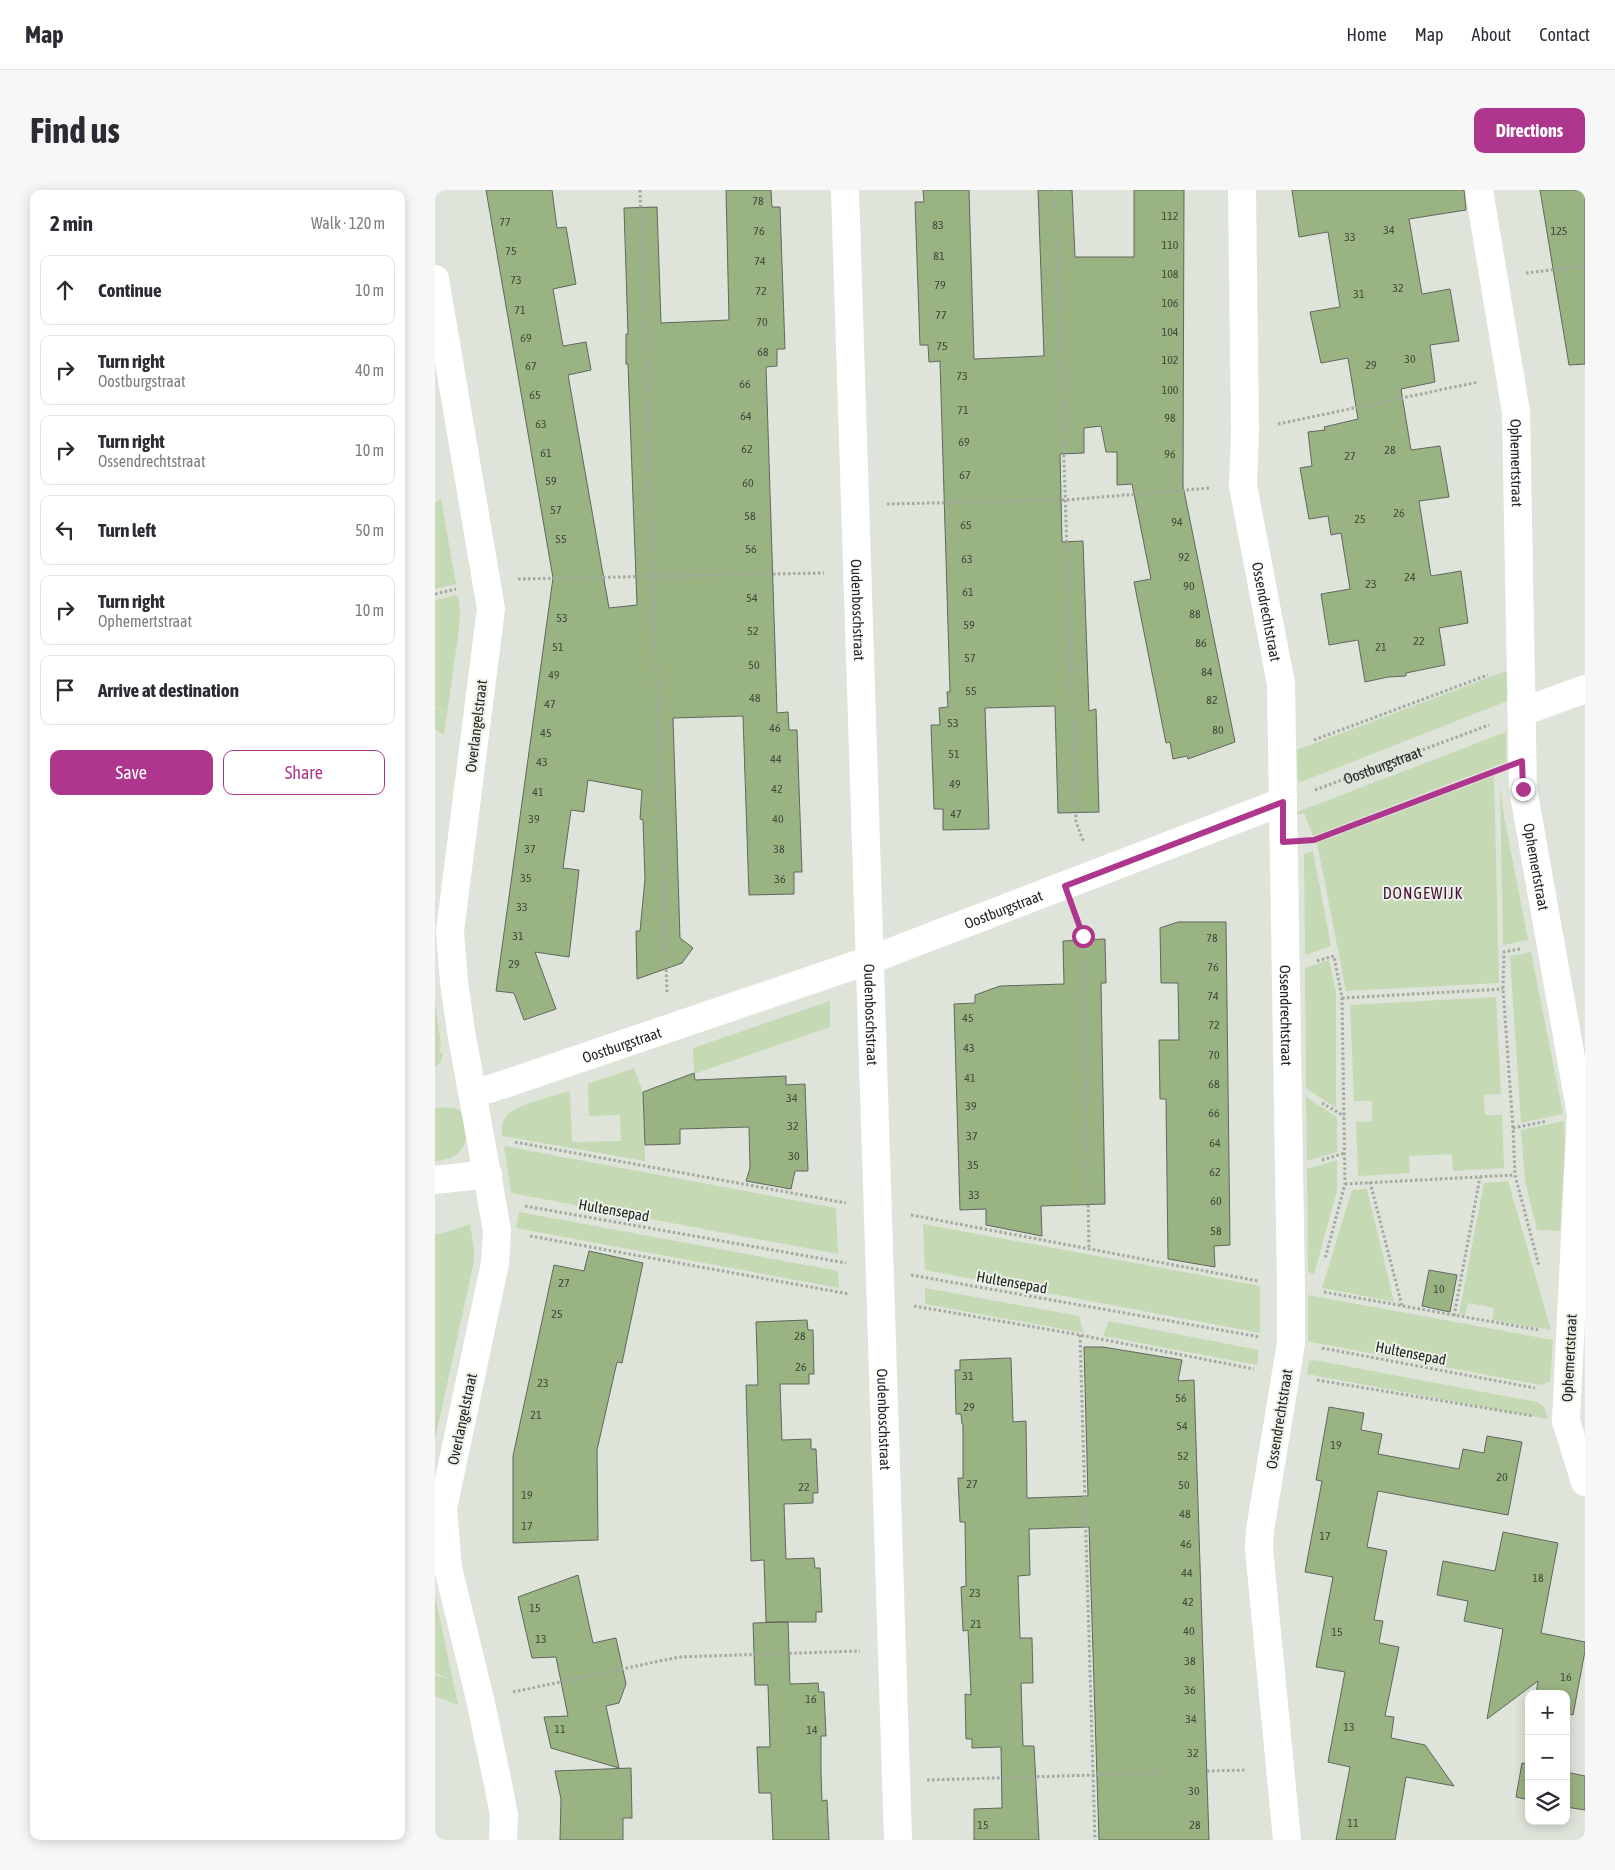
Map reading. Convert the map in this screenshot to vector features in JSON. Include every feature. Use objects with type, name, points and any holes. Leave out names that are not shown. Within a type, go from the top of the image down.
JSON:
[{"type":"street","name":"Oudenboschstraat","points":[[845,190],[898,1840]]},
{"type":"street","name":"Ossendrechtstraat","points":[[1241,190],[1245,431],[1243,486],[1281,684],[1291,1342],[1259,1548],[1287,1840]]},
{"type":"street","name":"Ophemertstraat","points":[[1479,190],[1516,412],[1523,789],[1581,1114],[1566,1422],[1585,1482]]},
{"type":"street","name":"Overlangelstraat","points":[[435,279],[491,609],[450,931],[457,1002],[495,1218],[495,1263],[443,1508],[448,1568],[480,1699],[504,1815],[503,1840]]},
{"type":"street","points":[[1522,712],[1585,689]]},
{"type":"street","name":"Oostburgstraat","points":[[473,1091],[489,1089],[669,1030],[870,960],[1283,802]]},
{"type":"street","points":[[435,1180],[488,1174]]},
{"type":"path","points":[[640,190],[669,1030]]},
{"type":"path","points":[[1055,190],[1076,822],[1096,874]]},
{"type":"path","points":[[1493,276],[1585,266]]},
{"type":"path","points":[[1245,431],[1510,376]]},
{"type":"path","points":[[855,505],[1065,500],[1243,486]]},
{"type":"path","points":[[435,594],[486,580],[857,573]]},
{"type":"path","points":[[1282,748],[1299,746],[1521,662]]},
{"type":"path","name":"Oostburgstraat","points":[[1283,802],[1522,712]]},
{"type":"path","points":[[1283,842],[1314,840],[1522,761]]},
{"type":"path","points":[[1065,886],[1083,936],[1089,1249]]},
{"type":"path","points":[[1541,1271],[1515,1175],[1503,989],[1504,952],[1550,942]]},
{"type":"path","points":[[1285,971],[1334,956],[1342,998],[1345,1184],[1323,1264]]},
{"type":"path","points":[[1342,998],[1503,989]]},
{"type":"path","points":[[482,1142],[500,1139],[1291,1287],[1570,1336]]},
{"type":"path","points":[[1345,1184],[1515,1175]]},
{"type":"path","points":[[1454,1316],[1480,1177]]},
{"type":"path","points":[[1371,1182],[1402,1306]]},
{"type":"path","name":"Hultensepad","points":[[495,1218],[529,1206],[879,1270],[1291,1342],[1567,1394]]},
{"type":"path","points":[[495,1218],[881,1300],[1080,1335],[1286,1375],[1566,1422]]},
{"type":"path","points":[[1080,1335],[1095,1840]]},
{"type":"path","points":[[480,1699],[679,1657],[892,1650]]},
{"type":"path","points":[[1207,1772],[1280,1768]]},
{"type":"path","points":[[896,1781],[1159,1773]]},
{"type":"green space","points":[[441,499],[456,584],[435,589],[435,503]]},
{"type":"green space","points":[[458,595],[460,611],[459,629],[444,735],[435,729],[435,707],[446,713],[435,706],[435,600]]},
{"type":"green space","points":[[1506,671],[1510,697],[1505,702],[1298,783],[1297,750]]},
{"type":"green space","points":[[1506,732],[1506,762],[1313,836],[1304,813],[1297,815],[1297,812]]},
{"type":"green space","points":[[1494,776],[1499,983],[1346,991],[1317,843]]},
{"type":"green space","points":[[1500,786],[1528,940],[1503,945]]},
{"type":"green space","points":[[1313,851],[1331,946],[1305,955],[1304,854]]},
{"type":"green space","points":[[1531,952],[1563,1114],[1521,1123],[1510,956]]},
{"type":"green space","points":[[1329,960],[1336,992],[1336,1108],[1306,1088],[1305,968]]},
{"type":"green space","points":[[1496,997],[1501,1094],[1484,1095],[1485,1115],[1502,1115],[1504,1168],[1453,1171],[1452,1154],[1409,1156],[1410,1173],[1358,1176],[1356,1122],[1372,1121],[1372,1101],[1354,1101],[1350,1005]]},
{"type":"green space","points":[[830,1001],[830,1027],[694,1074],[693,1048]]},
{"type":"green space","points":[[435,1003],[441,1046],[439,1047],[440,1053],[443,1053],[441,1062],[435,1067]]},
{"type":"green space","points":[[634,1068],[643,1092],[645,1161],[502,1136],[503,1121],[508,1114],[520,1107],[570,1091],[572,1142],[621,1141],[620,1115],[589,1116],[588,1084]]},
{"type":"green space","points":[[1306,1097],[1337,1117],[1337,1152],[1307,1161]]},
{"type":"green space","points":[[435,1108],[459,1110],[465,1118],[467,1132],[461,1151],[450,1158],[435,1161]]},
{"type":"green space","points":[[1564,1121],[1565,1147],[1560,1231],[1537,1230],[1525,1181],[1521,1130]]},
{"type":"green space","points":[[504,1146],[836,1208],[838,1254],[511,1193]]},
{"type":"green space","points":[[1337,1160],[1337,1191],[1314,1274],[1308,1272],[1307,1169]]},
{"type":"green space","points":[[1508,1181],[1551,1330],[1492,1320],[1494,1308],[1468,1303],[1465,1315],[1459,1314],[1484,1183]]},
{"type":"green space","points":[[1367,1189],[1394,1302],[1322,1288],[1352,1190]]},
{"type":"green space","points":[[519,1212],[838,1271],[839,1288],[516,1228]]},
{"type":"green space","points":[[470,1224],[474,1261],[435,1439],[435,1234],[444,1233]]},
{"type":"green space","points":[[923,1224],[1260,1286],[1260,1333],[925,1270]]},
{"type":"green space","points":[[925,1288],[1079,1316],[1084,1333],[925,1304]]},
{"type":"green space","points":[[1308,1295],[1553,1340],[1550,1382],[1540,1385],[1311,1342],[1308,1340]]},
{"type":"green space","points":[[1109,1321],[1259,1350],[1257,1365],[1103,1336]]},
{"type":"green space","points":[[1314,1360],[1537,1402],[1544,1407],[1548,1419],[1307,1374],[1309,1361]]},
{"type":"green space","points":[[435,1596],[458,1705],[435,1696],[435,1675],[451,1679],[435,1673]]},
{"type":"building","points":[[486,190],[552,190],[557,228],[566,227],[576,284],[553,289],[563,346],[586,342],[591,370],[568,375],[609,608],[637,605],[628,364],[626,364],[626,334],[628,334],[624,208],[657,207],[661,323],[729,320],[726,190],[771,190],[772,207],[780,207],[785,349],[777,349],[777,366],[766,367],[777,713],[788,712],[789,730],[797,730],[802,872],[794,872],[794,894],[749,895],[743,716],[673,718],[680,938],[693,948],[682,963],[637,979],[636,931],[640,931],[645,879],[643,820],[640,819],[642,790],[588,780],[584,812],[571,810],[563,868],[579,870],[569,957],[535,952],[556,1009],[524,1020],[514,993],[496,991],[553,578]]},
{"type":"building","points":[[923,190],[969,190],[974,359],[1044,356],[1038,190],[1072,190],[1075,257],[1134,257],[1134,190],[1184,190],[1183,486],[1235,742],[1188,759],[1187,756],[1173,759],[1170,742],[1166,743],[1134,582],[1151,579],[1132,484],[1117,485],[1117,452],[1106,452],[1101,426],[1084,428],[1084,453],[1060,454],[1062,542],[1083,541],[1089,711],[1096,709],[1099,812],[1058,813],[1055,706],[985,708],[989,829],[943,830],[943,809],[934,809],[931,725],[940,725],[939,708],[948,707],[947,692],[950,692],[940,361],[929,362],[928,345],[920,345],[915,202],[924,202]]},
{"type":"building","points":[[1292,190],[1464,190],[1466,210],[1409,219],[1422,294],[1450,289],[1459,341],[1430,345],[1435,382],[1401,389],[1411,450],[1440,446],[1449,497],[1419,501],[1431,576],[1461,571],[1468,623],[1439,628],[1445,665],[1406,673],[1406,676],[1388,677],[1365,682],[1358,640],[1329,645],[1321,594],[1350,589],[1341,533],[1331,535],[1328,516],[1309,519],[1300,468],[1312,466],[1308,432],[1325,430],[1324,427],[1358,419],[1348,358],[1321,363],[1310,312],[1340,307],[1328,232],[1299,237]]},
{"type":"building","points":[[1540,190],[1585,190],[1585,364],[1569,365]]},
{"type":"building","points":[[1178,922],[1226,922],[1230,1245],[1214,1246],[1215,1267],[1168,1259],[1166,1099],[1160,1099],[1159,1040],[1179,1040],[1178,983],[1161,983],[1160,928]]},
{"type":"building","points":[[1105,939],[1106,983],[1101,983],[1105,1204],[1041,1206],[1042,1236],[986,1225],[986,1209],[960,1210],[954,1004],[975,1003],[975,995],[1000,986],[1064,984],[1063,941]]},
{"type":"building","points":[[694,1073],[695,1080],[786,1076],[786,1085],[805,1084],[808,1171],[795,1171],[791,1189],[746,1181],[750,1168],[749,1127],[680,1129],[680,1144],[645,1145],[643,1092]]},
{"type":"building","points":[[589,1251],[643,1263],[622,1363],[617,1362],[597,1450],[598,1540],[513,1543],[513,1456],[554,1265],[584,1271]]},
{"type":"building","points":[[1429,1270],[1457,1275],[1450,1312],[1422,1306]]},
{"type":"building","points":[[807,1320],[808,1330],[813,1330],[814,1374],[809,1374],[809,1384],[780,1384],[782,1440],[811,1439],[811,1449],[816,1449],[818,1493],[813,1493],[813,1503],[784,1504],[786,1559],[814,1558],[815,1568],[820,1568],[822,1612],[816,1612],[816,1622],[766,1622],[764,1560],[751,1561],[746,1385],[758,1385],[756,1322]]},
{"type":"building","points":[[1084,1347],[1103,1347],[1182,1360],[1178,1381],[1194,1380],[1209,1840],[1099,1840],[1089,1527],[1029,1529],[1030,1575],[1018,1576],[1020,1638],[1032,1638],[1033,1683],[1021,1683],[1023,1746],[1034,1746],[1039,1840],[974,1840],[974,1809],[1002,1808],[1001,1747],[972,1748],[972,1739],[966,1739],[965,1694],[971,1695],[968,1630],[963,1631],[961,1587],[966,1586],[965,1522],[960,1522],[958,1478],[963,1478],[963,1424],[961,1414],[956,1414],[955,1370],[960,1370],[960,1360],[1011,1358],[1013,1422],[1026,1421],[1027,1498],[1088,1496]]},
{"type":"building","points":[[1329,1407],[1364,1413],[1361,1430],[1382,1434],[1378,1454],[1459,1469],[1463,1449],[1484,1453],[1487,1436],[1522,1442],[1508,1515],[1378,1491],[1367,1547],[1387,1551],[1374,1620],[1383,1621],[1379,1643],[1399,1647],[1385,1716],[1394,1717],[1391,1738],[1425,1745],[1454,1786],[1406,1777],[1395,1840],[1336,1840],[1350,1767],[1328,1762],[1345,1672],[1316,1667],[1333,1577],[1305,1572],[1322,1481],[1316,1480]]},
{"type":"building","points":[[1503,1532],[1558,1543],[1541,1633],[1585,1642],[1573,1715],[1570,1714],[1570,1690],[1537,1690],[1538,1681],[1487,1719],[1503,1629],[1464,1621],[1468,1601],[1437,1595],[1443,1561],[1495,1571]]},
{"type":"building","points":[[578,1575],[593,1643],[616,1638],[626,1684],[619,1703],[606,1706],[619,1768],[551,1748],[544,1717],[568,1716],[556,1657],[532,1658],[518,1597]]},
{"type":"building","points":[[788,1622],[790,1684],[818,1683],[819,1692],[824,1692],[826,1736],[821,1736],[821,1773],[822,1801],[827,1800],[829,1840],[773,1840],[771,1793],[759,1793],[757,1747],[770,1747],[768,1685],[755,1685],[753,1623]]},
{"type":"building","points":[[1522,1763],[1525,1763],[1525,1799],[1516,1797]]},
{"type":"building","points":[[631,1768],[632,1818],[623,1818],[623,1840],[560,1840],[561,1799],[555,1771]]},
{"type":"building","points":[[1570,1773],[1585,1776],[1585,1810],[1570,1808]]},
{"type":"district","name":"DONGEWIJK","points":[[1423,893]]},
{"type":"route","points":[[1083,936],[1065,886],[1283,802],[1283,842],[1314,840],[1522,761],[1523,789]]}]
